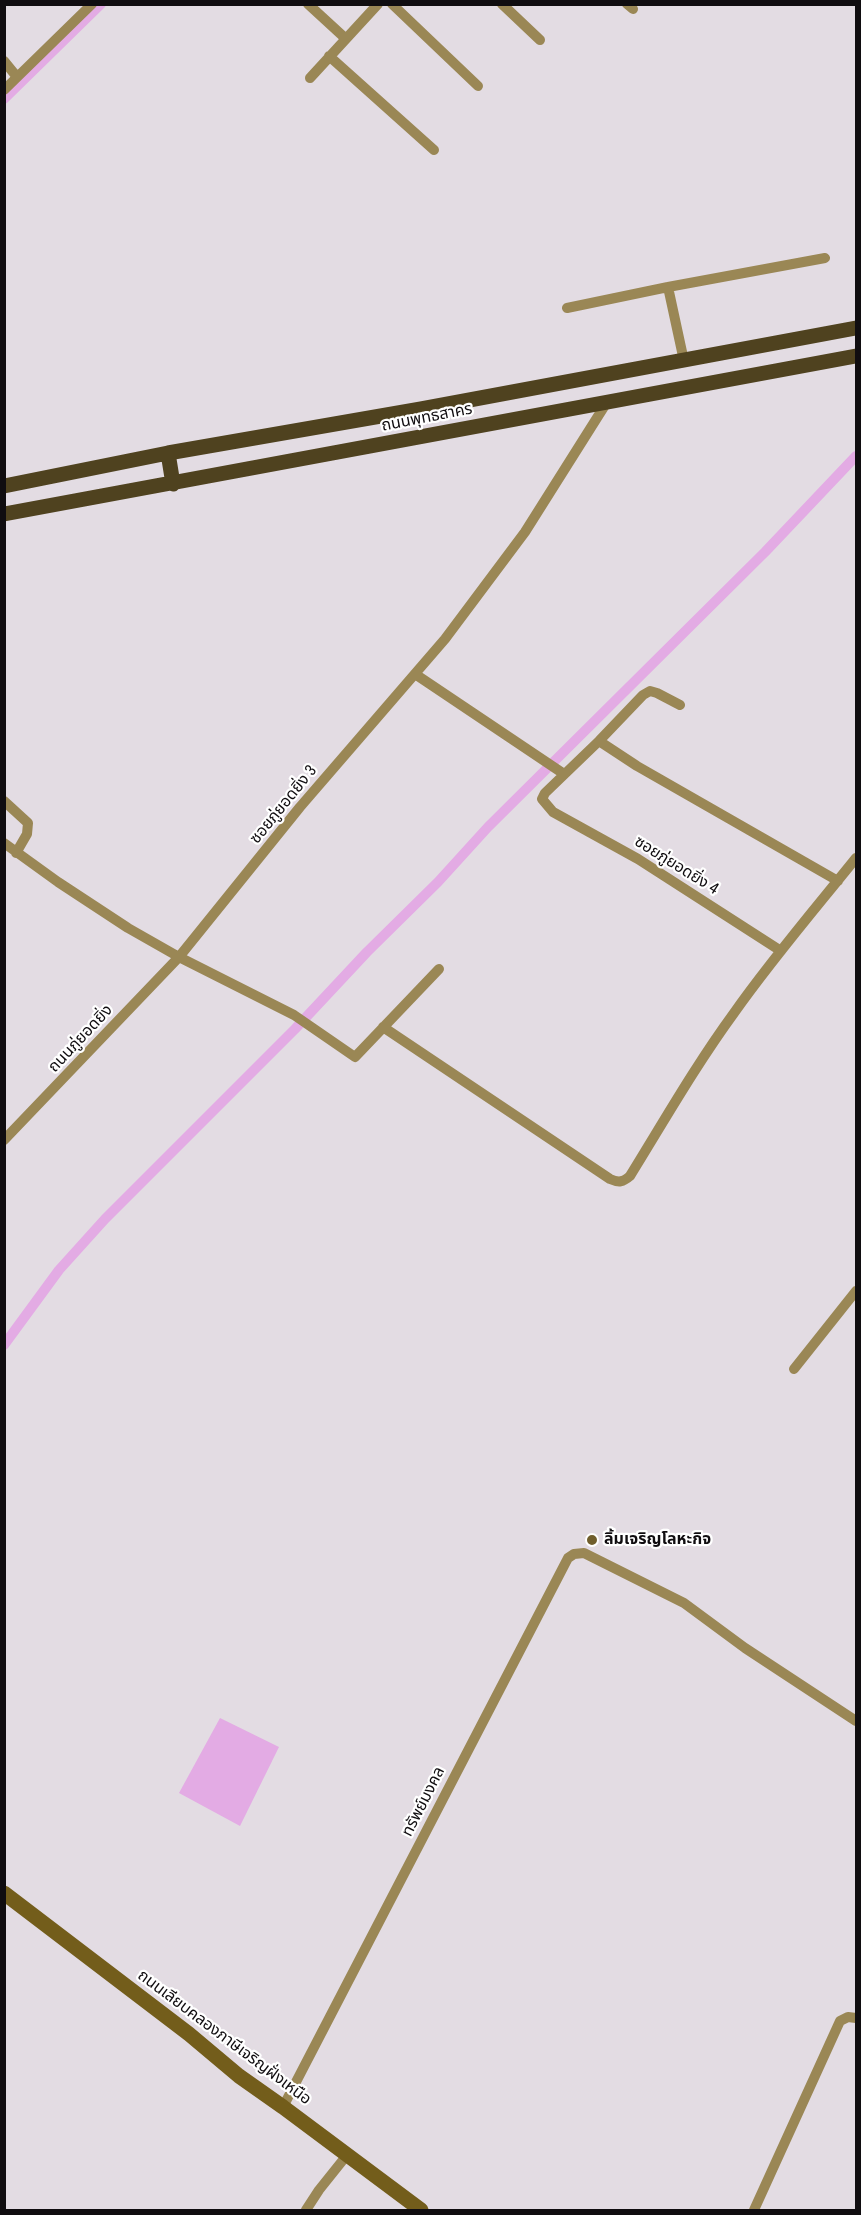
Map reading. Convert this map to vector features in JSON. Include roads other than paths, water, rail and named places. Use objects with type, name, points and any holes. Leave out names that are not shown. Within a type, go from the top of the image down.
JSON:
[{"type":"main road","name":"ถนนพุทธสาคร","points":[[4,486],[168,453],[421,409],[856,328]]},
{"type":"main road","name":"ถนนพุทธสาคร","points":[[4,514],[856,356]]},
{"type":"main road","points":[[168,453],[173,484]]},
{"type":"main road","name":"ถนนเลียบคลองภาษีเจริญฝั่งเหนือ","points":[[4,1893],[189,2034],[239,2076],[421,2211]]},
{"type":"street","points":[[4,90],[92,4]]},
{"type":"street","points":[[308,4],[345,38]]},
{"type":"street","points":[[310,78],[378,4]]},
{"type":"street","points":[[392,4],[478,86]]},
{"type":"street","points":[[502,4],[540,40]]},
{"type":"street","points":[[329,56],[434,150]]},
{"type":"street","points":[[4,62],[17,77]]},
{"type":"street","points":[[567,308],[825,258]]},
{"type":"street","points":[[668,287],[684,361]]},
{"type":"street","name":"ซอยภู่ยอดยิ่ง 3","points":[[179,957],[306,800],[415,674],[480,594],[525,532],[607,402]]},
{"type":"street","points":[[415,674],[564,774],[643,695],[650,691],[680,705]]},
{"type":"street","points":[[599,741],[637,766],[838,881]]},
{"type":"street","name":"ซอยภู่ยอดยิ่ง 4","points":[[564,774],[544,793],[542,799],[553,812],[638,859],[781,951]]},
{"type":"street","points":[[4,801],[28,823],[27,834],[16,853]]},
{"type":"street","points":[[4,843],[128,928],[179,957],[294,1015],[355,1056],[439,969]]},
{"type":"street","points":[[383,1027],[610,1179],[618,1182],[625,1181],[733,1014],[856,858]]},
{"type":"street","name":"ถนนภู่ยอดยิ่ง","points":[[4,1140],[179,957]]},
{"type":"street","points":[[794,1369],[856,1291]]},
{"type":"street","name":"ทรัพย์มงคล","points":[[283,2107],[568,1558],[574,1554],[584,1553],[688,1606],[745,1648],[856,1721]]},
{"type":"street","points":[[754,2211],[840,2022],[848,2017],[856,2018]]},
{"type":"street","points":[[306,2211],[319,2190],[347,2155]]},
{"type":"waterway","points":[[4,99],[101,4]]},
{"type":"waterway","points":[[4,1345],[59,1270],[105,1219],[295,1029],[367,952],[438,882],[488,827],[765,552],[856,456]]},
{"type":"place","name":"ลิ้มเจริญโลหะกิจ","points":[[592,1540]]}]
